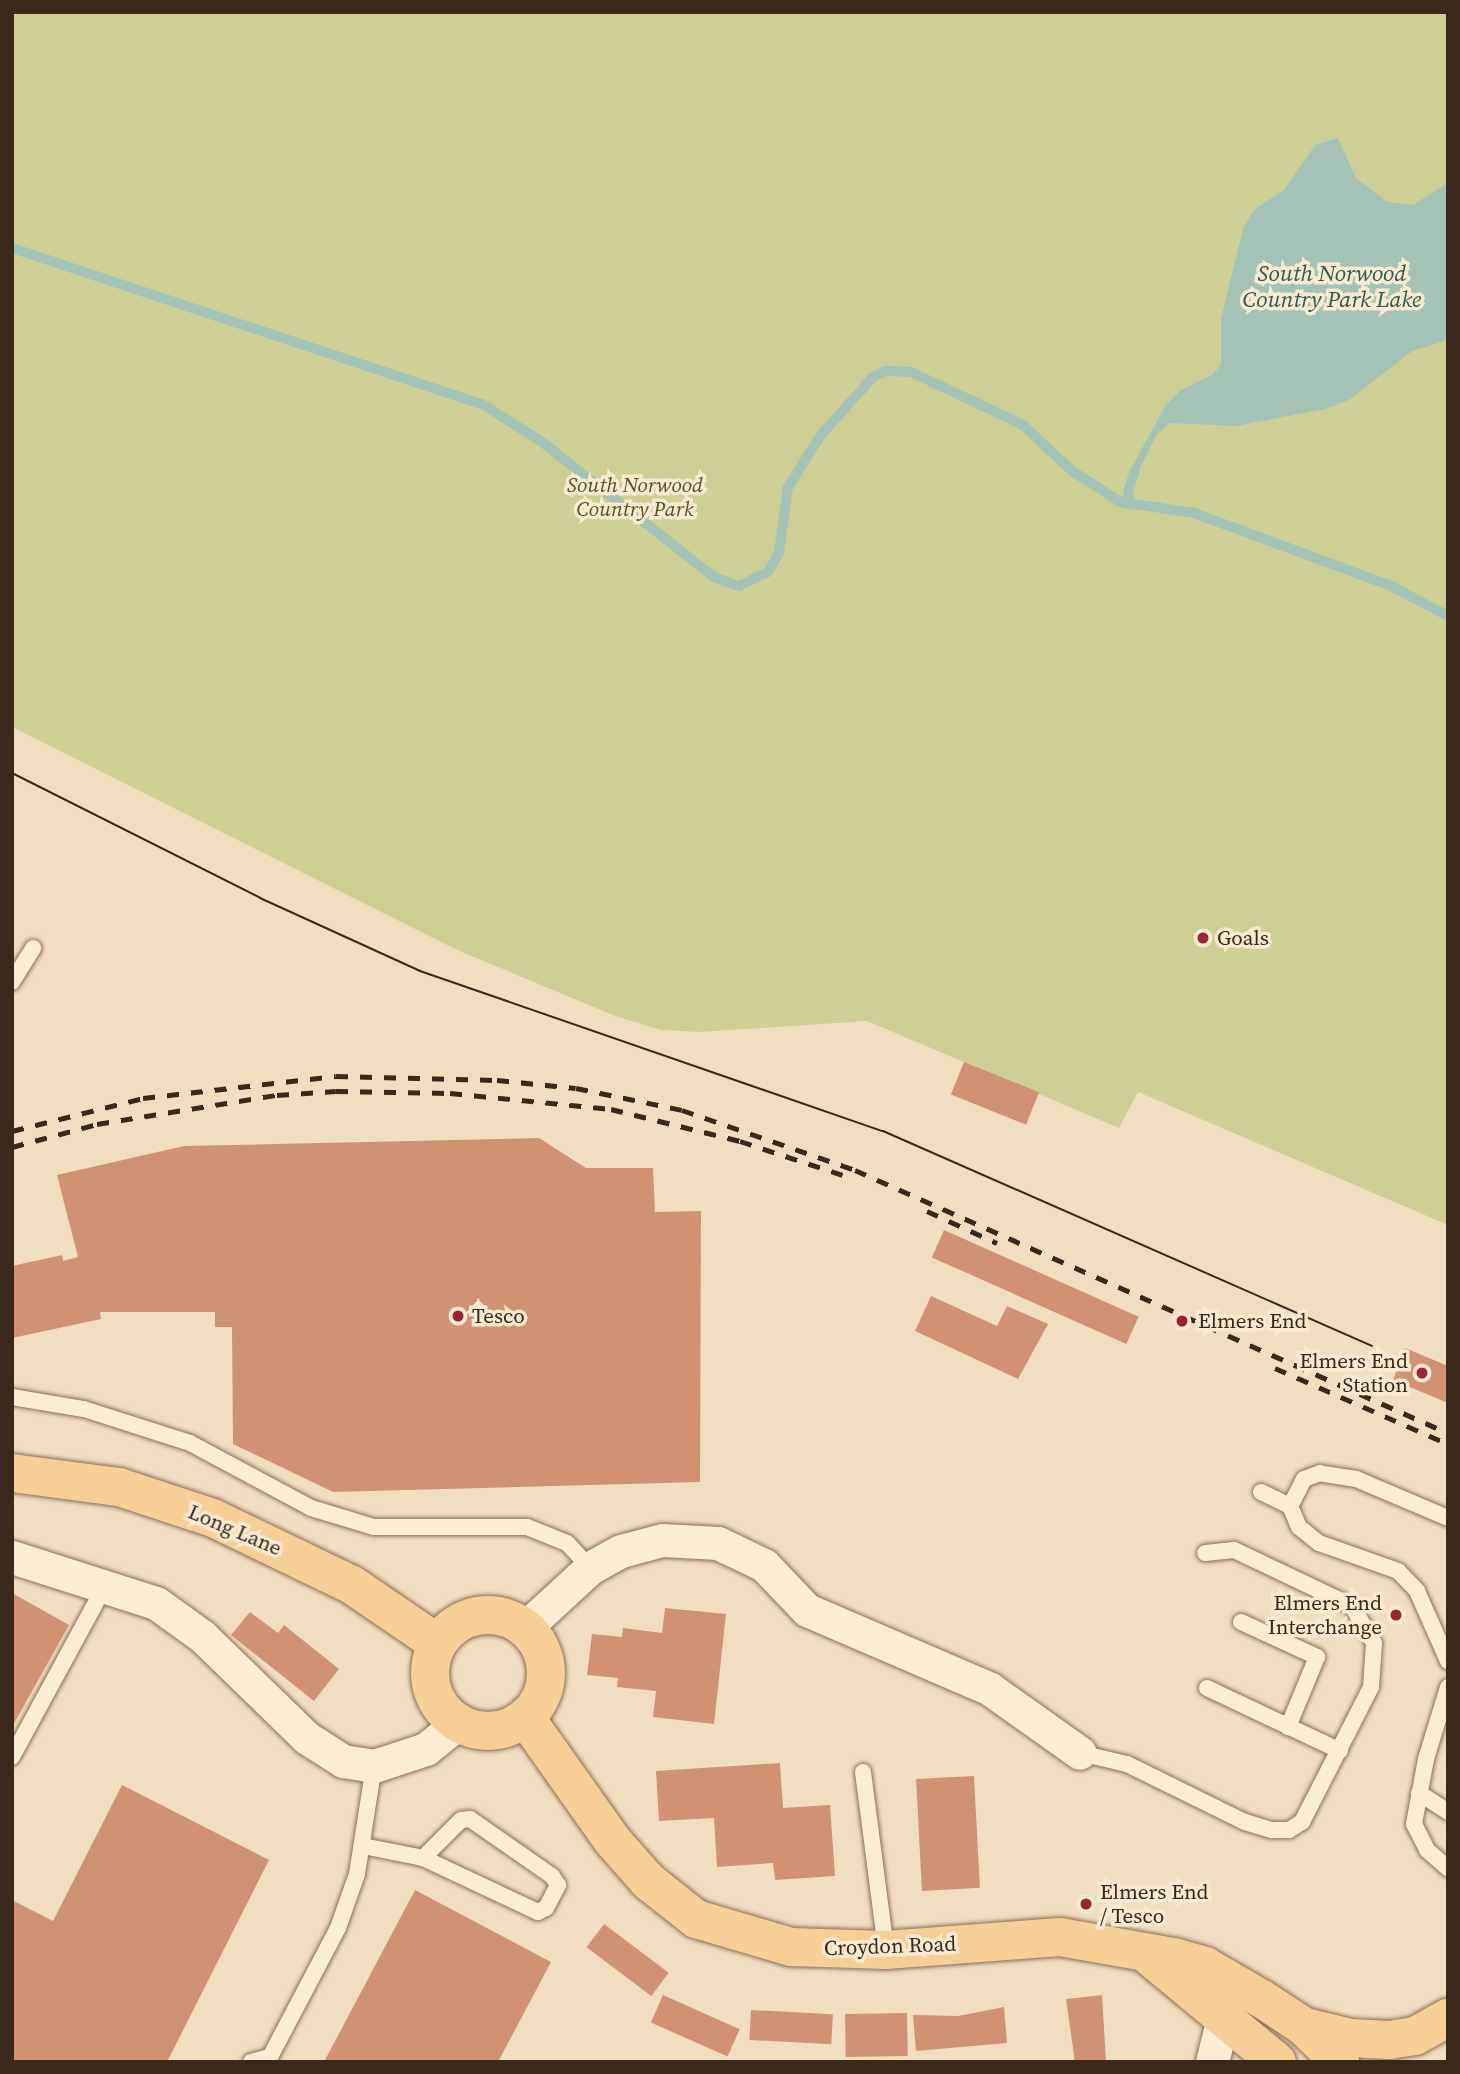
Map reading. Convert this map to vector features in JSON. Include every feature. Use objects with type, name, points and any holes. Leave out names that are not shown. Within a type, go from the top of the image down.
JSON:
[{"type":"main road","name":"Long Lane","points":[[12,1473],[119,1487],[213,1518],[352,1585],[437,1643]]},
{"type":"main road","points":[[494,1615],[525,1628],[538,1643],[546,1671],[543,1691],[525,1717],[494,1731],[458,1723],[443,1709],[430,1683],[437,1643],[451,1627],[474,1616],[494,1615]]},
{"type":"main road","name":"Croydon Road","points":[[525,1717],[612,1840],[648,1881],[696,1919],[791,1947],[886,1950],[1060,1937],[1143,1951],[1205,1966],[1303,2026],[1340,2062]]},
{"type":"main road","points":[[1143,1951],[1277,2062]]},
{"type":"main road","points":[[1303,2026],[1351,2038],[1389,2040],[1415,2036],[1448,2018]]},
{"type":"street","points":[[525,1628],[590,1568],[621,1551],[662,1539],[718,1543],[764,1565],[807,1610],[990,1689],[1080,1753]]},
{"type":"street","points":[[12,1557],[106,1584],[156,1603],[202,1636],[307,1738],[343,1761],[374,1766],[426,1749],[458,1723]]},
{"type":"street","points":[[1212,2062],[1223,2018]]},
{"type":"lane","points":[[12,982],[33,948]]},
{"type":"lane","points":[[12,1397],[84,1409],[190,1443],[311,1508],[374,1527],[527,1527],[567,1544],[590,1568]]},
{"type":"lane","points":[[1290,1506],[1304,1479],[1320,1473],[1356,1479],[1448,1518]]},
{"type":"lane","points":[[1261,1492],[1290,1506],[1299,1527],[1319,1543],[1398,1572],[1417,1591],[1448,1661]]},
{"type":"lane","points":[[1080,1753],[1127,1764],[1245,1822],[1272,1830],[1289,1830],[1302,1822],[1371,1687],[1374,1643],[1366,1625],[1352,1606],[1234,1550],[1205,1553]]},
{"type":"lane","points":[[12,1757],[106,1584]]},
{"type":"lane","points":[[1241,1622],[1317,1657],[1288,1727]]},
{"type":"lane","points":[[1448,1687],[1419,1793],[1414,1824],[1427,1850],[1448,1868]]},
{"type":"lane","points":[[1206,1688],[1340,1751]]},
{"type":"lane","points":[[251,2062],[270,2057],[338,1928],[363,1846],[374,1766]]},
{"type":"lane","points":[[863,1772],[886,1950]]},
{"type":"lane","points":[[1419,1793],[1448,1812]]},
{"type":"lane","points":[[363,1846],[423,1858],[538,1912],[546,1908],[558,1885],[552,1876],[470,1819],[461,1820],[423,1858]]},
{"type":"green space","name":"South Norwood Country Park","points":[[12,12],[1448,12],[1448,1225],[1138,1092],[1119,1128],[867,1021],[700,1032],[661,1030],[615,1016],[455,949],[12,727]]},
{"type":"water","name":"South Norwood Country Park Lake","points":[[1338,138],[1356,178],[1387,202],[1413,205],[1448,183],[1448,340],[1412,351],[1349,400],[1325,409],[1236,426],[1169,423],[1157,434],[1139,470],[1132,467],[1164,408],[1181,390],[1212,375],[1221,365],[1221,319],[1243,228],[1254,210],[1285,189],[1315,145]]},
{"type":"building","points":[[964,1062],[1039,1092],[1026,1125],[951,1094]]},
{"type":"building","name":"Tesco","points":[[539,1138],[586,1168],[653,1168],[655,1212],[701,1211],[700,1482],[333,1492],[233,1444],[232,1327],[215,1327],[215,1312],[100,1312],[101,1319],[12,1338],[12,1266],[62,1255],[63,1261],[78,1257],[57,1175],[184,1146]]},
{"type":"building","points":[[944,1230],[1139,1317],[1126,1344],[932,1257]]},
{"type":"building","points":[[931,1296],[997,1326],[1007,1306],[1048,1324],[1018,1379],[915,1331]]},
{"type":"building","name":"Elmers End Station","points":[[1405,1348],[1448,1366],[1448,1403],[1393,1380]]},
{"type":"building","points":[[12,1593],[69,1625],[12,1727]]},
{"type":"building","points":[[665,1608],[726,1614],[714,1724],[653,1717],[656,1691],[617,1687],[618,1678],[587,1675],[592,1634],[622,1637],[623,1628],[662,1633]]},
{"type":"building","points":[[250,1612],[278,1633],[284,1625],[339,1669],[314,1701],[231,1635]]},
{"type":"building","points":[[780,1763],[783,1808],[830,1805],[835,1876],[775,1880],[773,1863],[717,1867],[714,1818],[659,1821],[656,1771]]},
{"type":"building","points":[[974,1776],[980,1888],[922,1891],[916,1779]]},
{"type":"building","points":[[122,1785],[269,1860],[167,2062],[12,2062],[12,1900],[53,1921]]},
{"type":"building","points":[[415,1890],[551,1962],[498,2062],[324,2062]]},
{"type":"building","points":[[604,1924],[669,1973],[651,1996],[587,1947]]},
{"type":"building","points":[[663,1995],[740,2029],[728,2057],[651,2022]]},
{"type":"building","points":[[1102,1995],[1106,2062],[1075,2062],[1066,1999]]},
{"type":"building","points":[[1004,2007],[1007,2043],[916,2051],[913,2015],[958,2016]]},
{"type":"building","points":[[751,2010],[833,2014],[831,2044],[749,2040]]},
{"type":"building","points":[[907,2013],[908,2056],[846,2057],[845,2014]]},
{"type":"waterway","points":[[12,248],[482,404],[542,442],[714,577],[739,586],[768,572],[779,553],[788,487],[821,435],[873,377],[885,371],[911,372],[1023,425],[1072,471],[1121,502],[1194,513],[1391,586],[1448,616]]},
{"type":"waterway","points":[[1131,505],[1128,492],[1135,471]]},
{"type":"tram line","points":[[12,773],[260,898],[420,971],[883,1131],[1372,1346]]},
{"type":"railway","points":[[12,1131],[143,1098],[336,1076],[497,1080],[576,1088],[682,1110],[855,1170],[1448,1433]]},
{"type":"railway","points":[[12,1147],[97,1124],[277,1095],[336,1091],[450,1093],[611,1109],[740,1141],[843,1175]]},
{"type":"railway","points":[[927,1211],[997,1243]]},
{"type":"railway","points":[[1275,1368],[1448,1444]]},
{"type":"place","name":"Goals","points":[[1203,938]]},
{"type":"place","name":"Tesco","points":[[458,1316]]},
{"type":"place","name":"Elmers End","points":[[1182,1321]]},
{"type":"place","name":"Elmers End Station","points":[[1422,1373]]},
{"type":"place","name":"Elmers End Interchange","points":[[1396,1615]]},
{"type":"place","name":"Elmers End / Tesco","points":[[1086,1904]]}]
